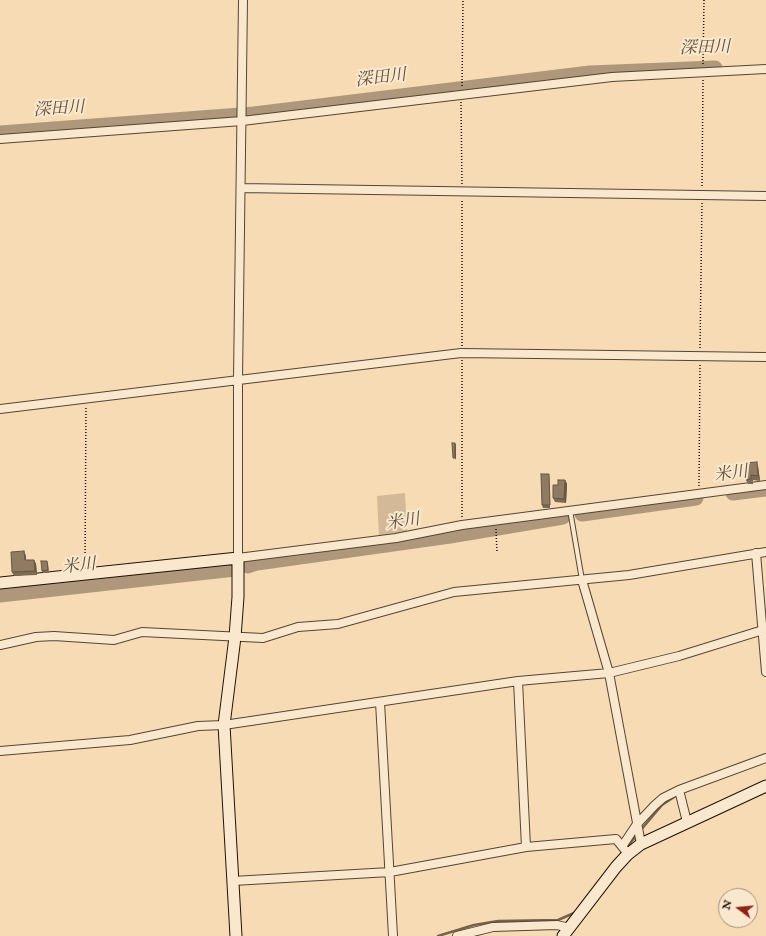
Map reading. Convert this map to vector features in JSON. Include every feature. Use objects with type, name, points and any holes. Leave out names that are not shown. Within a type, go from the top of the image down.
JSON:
[{"type":"street","points":[[236,936],[224,725],[235,637],[238,598],[238,379],[243,0]]},
{"type":"street","points":[[0,139],[242,121],[612,77],[766,69]]},
{"type":"street","points":[[241,188],[766,196]]},
{"type":"street","points":[[0,409],[462,353],[766,357]]},
{"type":"street","points":[[0,583],[238,558],[396,538],[462,525],[698,492],[766,485]]},
{"type":"street","points":[[0,645],[36,637],[54,636],[114,640],[142,632],[263,638],[298,627],[338,624],[454,592],[629,575],[766,552]]},
{"type":"street","points":[[756,553],[764,629],[766,672]]},
{"type":"street","points":[[582,580],[609,674],[641,844]]},
{"type":"street","points":[[0,751],[130,740],[198,726],[224,725],[518,681],[609,674],[679,656],[764,629]]},
{"type":"street","points":[[518,681],[526,847]]},
{"type":"street","points":[[380,702],[393,936]]},
{"type":"street","points":[[457,936],[493,926],[557,925],[566,932],[625,850],[637,824],[663,798],[679,790],[766,758]]},
{"type":"street","points":[[625,850],[766,786]]},
{"type":"street","points":[[679,790],[687,822]]},
{"type":"street","points":[[233,882],[390,872],[526,847],[616,839],[625,850]]},
{"type":"lane","points":[[570,510],[582,580]]},
{"type":"path","points":[[462,525],[461,94],[463,0]]},
{"type":"path","points":[[698,492],[704,0]]},
{"type":"path","points":[[86,398],[86,573]]},
{"type":"path","points":[[496,530],[498,553]]},
{"type":"shaded area","points":[[405,493],[407,532],[379,536],[377,496]]},
{"type":"building","points":[[452,443],[455,443],[455,458],[453,458]]},
{"type":"building","points":[[757,462],[758,476],[751,475],[751,479],[746,480],[745,463]]},
{"type":"building","points":[[541,474],[549,474],[550,505],[542,505]]},
{"type":"building","points":[[558,480],[565,480],[564,499],[553,498],[553,485],[558,485]]},
{"type":"building","points":[[24,551],[25,560],[34,560],[35,571],[12,572],[11,552]]},
{"type":"building","points":[[41,561],[47,561],[48,570],[42,571]]},
{"type":"waterway","name":"深田川","points":[[0,133],[254,114],[590,73],[715,68]]},
{"type":"waterway","name":"米川","points":[[733,493],[766,489]]},
{"type":"waterway","name":"米川","points":[[582,514],[696,498]]},
{"type":"waterway","name":"米川","points":[[248,566],[257,563],[450,536],[563,517]]},
{"type":"waterway","name":"米川","points":[[0,595],[235,569]]},
{"type":"waterway","points":[[640,831],[662,805],[674,797]]},
{"type":"waterway","points":[[626,848],[637,835]]},
{"type":"waterway","points":[[438,936],[474,925],[498,921],[558,920],[574,913]]}]
